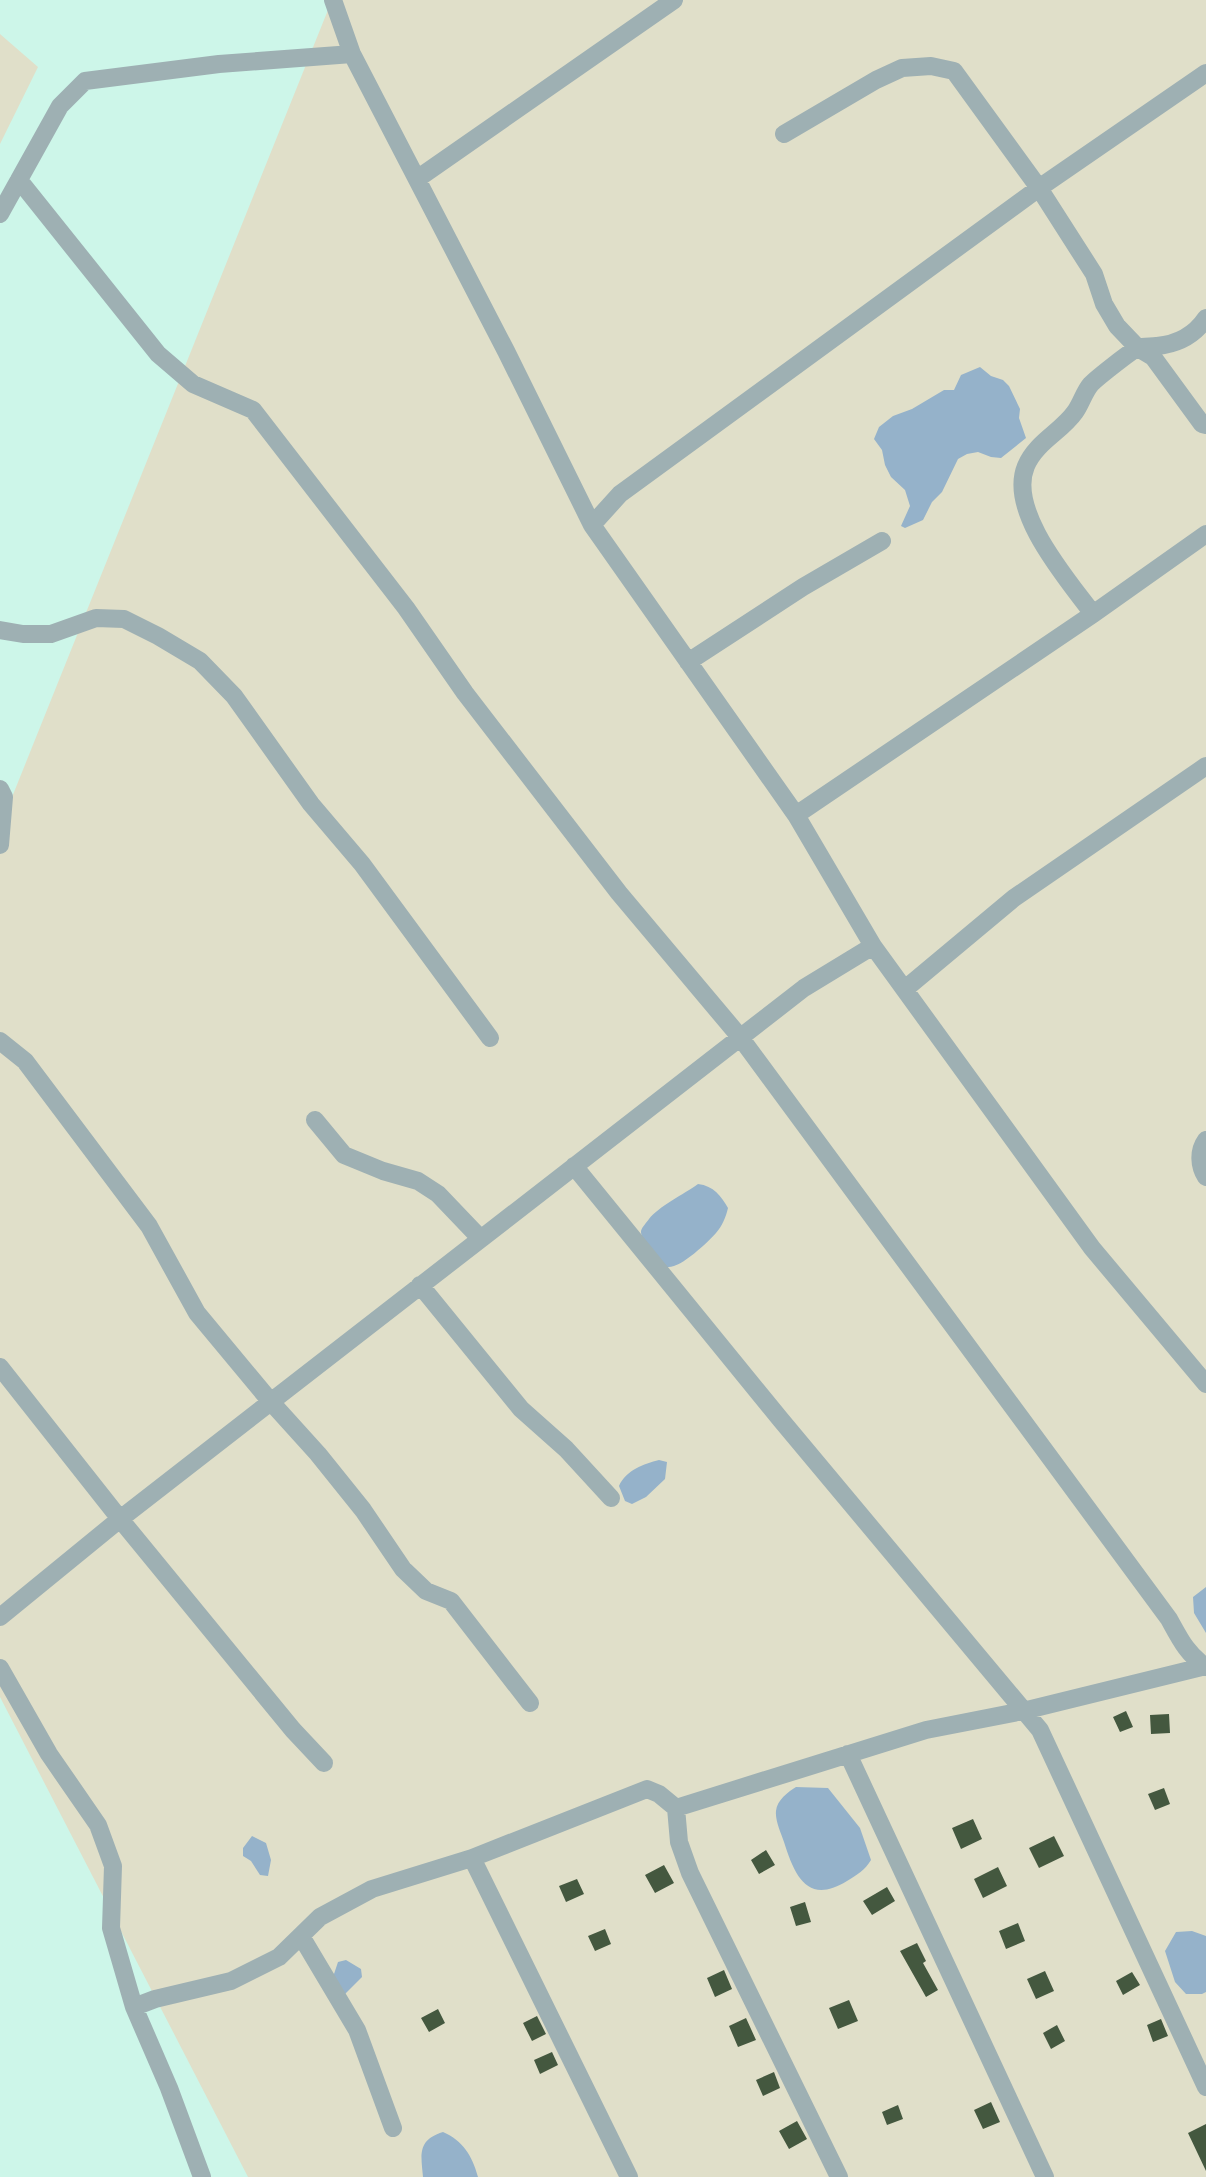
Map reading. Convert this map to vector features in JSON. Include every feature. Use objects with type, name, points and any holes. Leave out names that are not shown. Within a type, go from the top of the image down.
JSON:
[{"type":"street","points":[[333,0],[352,54],[506,351],[592,525],[796,815],[873,945],[1092,1248],[1206,1384]]},
{"type":"street","points":[[417,179],[674,0]]},
{"type":"street","points":[[0,214],[60,106],[85,81],[219,64],[352,54]]},
{"type":"street","points":[[784,134],[876,80],[902,68],[931,66],[954,71],[1040,188],[1095,274],[1104,304],[1112,318],[1138,348],[1153,357],[1202,424],[1206,425]]},
{"type":"street","points":[[592,525],[620,494],[1040,188],[1206,73]]},
{"type":"street","points":[[19,180],[158,354],[193,384],[253,410],[406,608],[465,693],[619,893],[740,1037],[1170,1619],[1184,1647],[1193,1658],[1206,1667]]},
{"type":"street","points":[[1093,614],[1047,552],[1027,510],[1022,484],[1026,466],[1038,446],[1075,412],[1091,385],[1138,348],[1166,345],[1182,340],[1200,327],[1206,318]]},
{"type":"street","points":[[796,815],[1093,614],[1206,534]]},
{"type":"street","points":[[688,662],[803,587],[882,541]]},
{"type":"street","points":[[0,630],[22,634],[51,634],[96,618],[124,619],[200,661],[234,696],[311,804],[362,864],[490,1038]]},
{"type":"street","points":[[905,989],[1014,898],[1206,766]]},
{"type":"street","points":[[0,789],[4,797],[0,844]]},
{"type":"street","points":[[0,1617],[120,1519],[740,1037],[804,988],[873,945]]},
{"type":"street","points":[[0,1041],[25,1061],[150,1226],[197,1312],[271,1402],[318,1454],[363,1510],[404,1569],[426,1591],[451,1601],[530,1703]]},
{"type":"street","points":[[315,1120],[344,1155],[383,1171],[418,1180],[438,1194],[480,1239]]},
{"type":"street","points":[[1206,1140],[1202,1146],[1200,1168],[1206,1177]]},
{"type":"street","points":[[574,1166],[788,1429],[1040,1730],[1206,2088]]},
{"type":"street","points":[[420,1285],[521,1409],[566,1449],[611,1498]]},
{"type":"street","points":[[0,1367],[120,1519],[293,1730],[324,1763]]},
{"type":"street","points":[[676,1808],[926,1730],[1023,1711],[1206,1667]]},
{"type":"street","points":[[0,1668],[49,1754],[98,1825],[113,1866],[111,1928],[134,2007],[170,2088],[202,2177]]},
{"type":"street","points":[[848,1754],[1045,2177]]},
{"type":"street","points":[[134,2007],[155,1999],[231,1981],[279,1957],[320,1917],[372,1889],[472,1858],[647,1789],[659,1794],[676,1808],[679,1842],[690,1873],[839,2177]]},
{"type":"street","points":[[472,1858],[629,2177]]},
{"type":"street","points":[[301,1936],[357,2030],[393,2128]]},
{"type":"green space","points":[[332,0],[1206,0],[1206,2177],[248,2177],[0,1697],[0,827]]},
{"type":"green space","points":[[0,34],[38,67],[0,144]]},
{"type":"water","points":[[980,367],[1009,386],[1020,409],[1019,418],[1026,438],[1001,458],[978,452],[958,459],[942,492],[932,502],[923,520],[905,528],[901,526],[910,506],[905,490],[891,477],[885,465],[882,450],[874,439],[879,427],[893,416],[912,409],[944,390],[954,390],[961,375]]},
{"type":"water","points":[[698,1184],[713,1189],[720,1196],[728,1208],[725,1218],[716,1233],[700,1249],[679,1264],[667,1267],[659,1262],[651,1252],[641,1231],[658,1210]]},
{"type":"water","points":[[659,1460],[667,1462],[665,1479],[646,1497],[632,1504],[625,1501],[619,1486],[622,1480],[636,1468]]},
{"type":"water","points":[[1206,1587],[1206,1633],[1194,1613],[1193,1597]]},
{"type":"water","points":[[796,1787],[828,1788],[860,1828],[871,1860],[857,1874],[834,1888],[822,1890],[805,1884],[798,1876],[788,1855],[777,1823],[776,1811],[786,1794]]},
{"type":"water","points":[[252,1836],[266,1843],[271,1860],[268,1876],[260,1875],[251,1861],[243,1856],[243,1848]]},
{"type":"water","points":[[1192,1931],[1206,1936],[1206,1992],[1202,1994],[1186,1994],[1175,1982],[1165,1951],[1176,1932]]},
{"type":"water","points":[[346,1960],[361,1969],[362,1977],[345,1994],[333,1977],[338,1962]]},
{"type":"water","points":[[443,2132],[466,2150],[478,2177],[423,2177],[422,2149],[429,2139]]},
{"type":"building","points":[[1126,1711],[1133,1727],[1120,1732],[1113,1717]]},
{"type":"building","points":[[1169,1714],[1170,1733],[1151,1734],[1150,1715]]},
{"type":"building","points":[[1164,1788],[1170,1804],[1155,1810],[1148,1794]]},
{"type":"building","points":[[973,1819],[982,1839],[961,1849],[952,1828]]},
{"type":"building","points":[[1054,1836],[1064,1856],[1039,1868],[1029,1848]]},
{"type":"building","points":[[766,1850],[775,1865],[759,1874],[751,1860]]},
{"type":"building","points":[[664,1865],[674,1883],[655,1893],[645,1875]]},
{"type":"building","points":[[998,1867],[1007,1886],[983,1898],[974,1879]]},
{"type":"building","points":[[577,1879],[584,1894],[566,1902],[559,1886]]},
{"type":"building","points":[[887,1887],[895,1901],[872,1915],[863,1901]]},
{"type":"building","points":[[805,1902],[811,1922],[796,1926],[790,1907]]},
{"type":"building","points":[[1018,1923],[1025,1941],[1006,1949],[999,1931]]},
{"type":"building","points":[[605,1929],[611,1944],[595,1951],[588,1936]]},
{"type":"building","points":[[917,1943],[926,1961],[923,1963],[938,1990],[926,1997],[900,1951]]},
{"type":"building","points":[[724,1970],[732,1989],[715,1997],[707,1978]]},
{"type":"building","points":[[1045,1971],[1054,1991],[1036,1999],[1027,1979]]},
{"type":"building","points":[[1132,1972],[1140,1985],[1123,1995],[1116,1981]]},
{"type":"building","points":[[849,2000],[858,2021],[838,2029],[829,2008]]},
{"type":"building","points":[[438,2009],[445,2023],[429,2032],[421,2018]]},
{"type":"building","points":[[537,2016],[546,2034],[532,2041],[523,2023]]},
{"type":"building","points":[[746,2018],[756,2040],[738,2047],[729,2026]]},
{"type":"building","points":[[1161,2019],[1168,2036],[1153,2042],[1147,2025]]},
{"type":"building","points":[[1057,2025],[1065,2041],[1051,2049],[1043,2033]]},
{"type":"building","points":[[552,2052],[558,2065],[540,2074],[534,2060]]},
{"type":"building","points":[[774,2072],[780,2088],[763,2096],[756,2080]]},
{"type":"building","points":[[991,2102],[1000,2122],[983,2129],[974,2110]]},
{"type":"building","points":[[898,2105],[903,2119],[887,2125],[882,2112]]},
{"type":"building","points":[[797,2121],[807,2139],[789,2149],[779,2131]]},
{"type":"building","points":[[1206,2124],[1206,2171],[1188,2133]]}]
